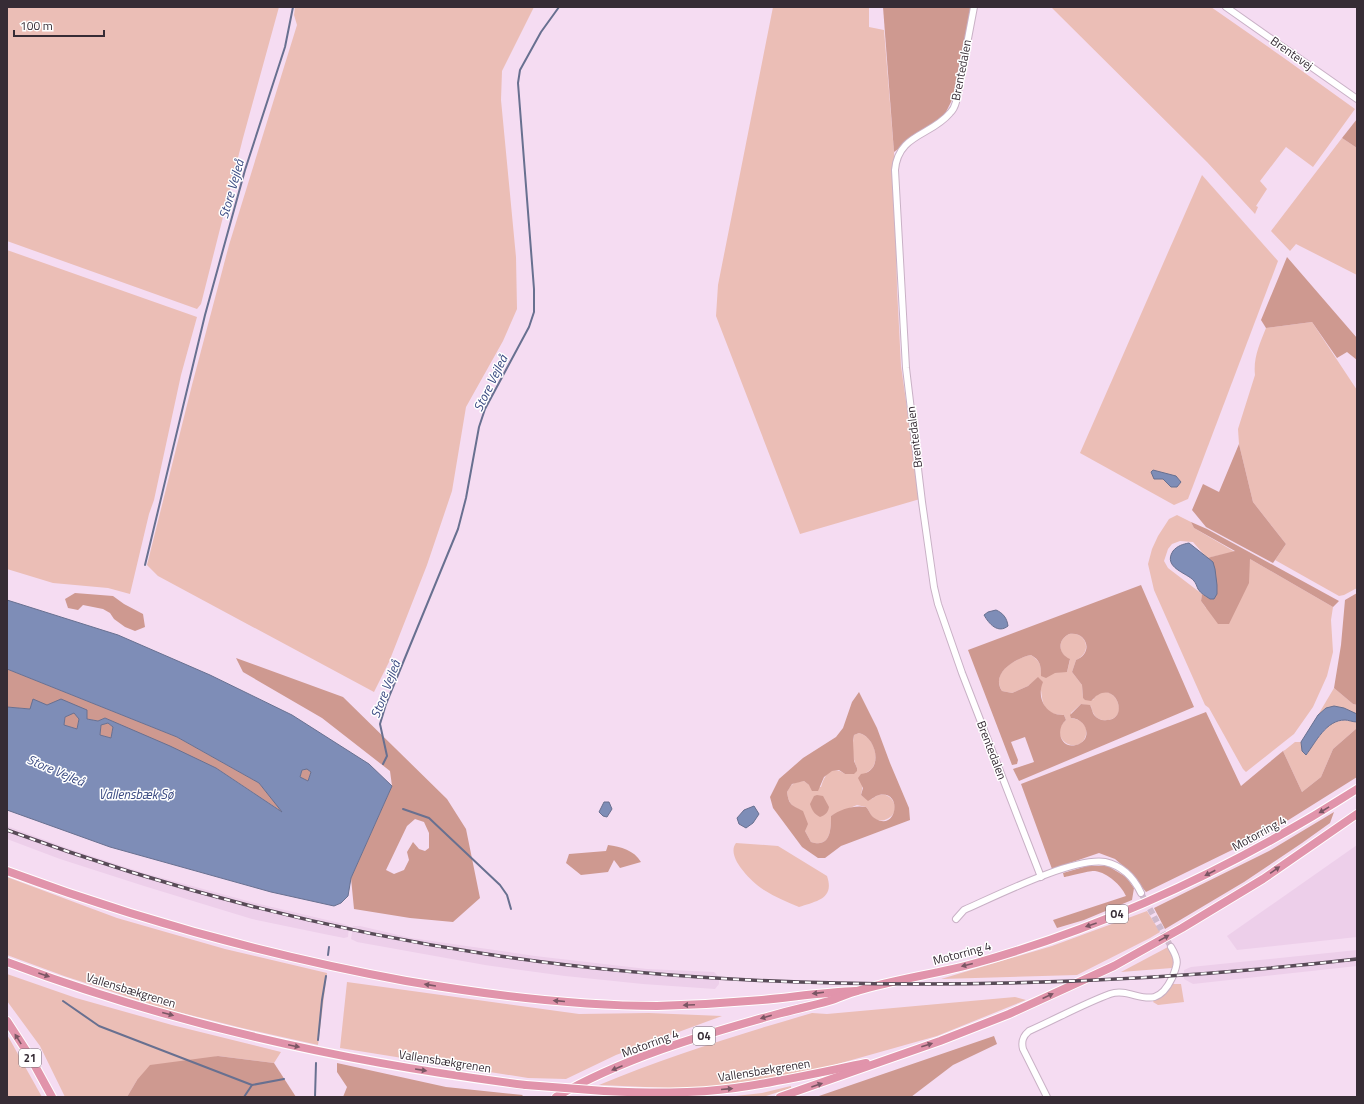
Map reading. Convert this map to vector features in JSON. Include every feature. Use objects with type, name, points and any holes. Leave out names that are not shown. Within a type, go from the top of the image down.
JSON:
[{"type":"highway","name":"Motorring 4","points":[[556,1097],[577,1085],[651,1054],[711,1034],[857,991],[976,963],[1096,923],[1155,899],[1207,875],[1271,841],[1357,789]]},
{"type":"highway","points":[[780,1097],[940,1041],[1009,1014],[1114,966],[1182,928],[1263,879],[1357,814]]},
{"type":"highway","points":[[7,871],[121,911],[218,939],[354,971],[469,991],[564,1002],[656,1006],[763,1000],[827,992],[857,991]]},
{"type":"highway","name":"Vallensbækgrenen","points":[[7,962],[68,984],[150,1009],[269,1040],[421,1071],[526,1085],[604,1091],[652,1093],[692,1092],[777,1082],[890,1058]]},
{"type":"highway","name":"21","points":[[7,1021],[29,1055],[52,1097]]},
{"type":"street","name":"Brentedalen","points":[[974,7],[956,102],[951,112],[944,119],[907,144],[896,159],[895,170],[906,368],[922,502],[934,587],[938,604],[962,673],[1041,877]]},
{"type":"street","name":"Brentevej","points":[[1226,7],[1357,99]]},
{"type":"street","points":[[956,919],[964,910],[1041,877],[1080,863],[1095,861],[1107,862],[1118,867],[1128,873],[1136,882],[1141,893]]},
{"type":"street","points":[[1047,1097],[1023,1048],[1022,1044],[1026,1034],[1029,1031],[1113,993],[1150,997],[1164,991],[1168,987],[1177,966],[1176,956],[1171,947]]},
{"type":"shaded area","points":[[7,7],[279,7],[243,138],[201,304],[197,309],[7,241]]},
{"type":"shaded area","points":[[295,7],[534,7],[502,71],[501,100],[516,257],[517,309],[503,341],[466,407],[452,491],[427,565],[389,662],[374,692],[158,576],[147,565],[229,245],[297,25],[294,15]]},
{"type":"shaded area","points":[[773,7],[869,7],[869,27],[884,30],[894,152],[897,288],[901,366],[920,499],[800,534],[716,316],[718,285]]},
{"type":"shaded area","points":[[883,7],[971,7],[954,96],[944,116],[894,152]]},
{"type":"shaded area","points":[[1051,7],[1211,7],[1355,109],[1313,167],[1286,147],[1260,181],[1267,189],[1256,206],[1258,207],[1255,214],[1207,162]]},
{"type":"shaded area","points":[[1357,119],[1357,148],[1342,138]]},
{"type":"shaded area","points":[[1342,138],[1357,148],[1357,275],[1296,244],[1290,251],[1271,231]]},
{"type":"shaded area","points":[[1202,175],[1278,261],[1188,499],[1174,505],[1080,453]]},
{"type":"shaded area","points":[[7,250],[197,317],[181,375],[154,500],[149,514],[130,594],[108,588],[53,583],[7,569]]},
{"type":"shaded area","points":[[1287,257],[1357,338],[1357,360],[1347,352],[1337,358],[1312,322],[1266,328],[1261,320]]},
{"type":"shaded area","points":[[1312,322],[1357,390],[1357,588],[1339,596],[1275,560],[1286,544],[1253,502],[1239,444],[1238,429],[1255,375],[1255,363],[1266,328]]},
{"type":"shaded area","points":[[1239,444],[1253,502],[1286,544],[1273,563],[1206,527],[1192,510],[1203,484],[1219,492]]},
{"type":"shaded area","points":[[1177,515],[1191,522],[1194,528],[1235,552],[1207,558],[1193,542],[1180,541],[1172,544],[1168,549],[1164,561],[1168,568],[1202,594],[1201,601],[1206,608],[1249,565],[1250,559],[1333,607],[1331,620],[1333,652],[1327,676],[1313,707],[1294,734],[1246,772],[1209,708],[1205,705],[1154,590],[1148,564],[1152,549],[1169,519]]},
{"type":"shaded area","points":[[1191,522],[1207,529],[1339,601],[1333,607],[1250,559],[1249,583],[1229,624],[1218,624],[1201,601],[1202,594],[1210,599],[1213,562],[1207,558],[1235,551],[1194,528]]},
{"type":"shaded area","points":[[1141,585],[1194,707],[1019,781],[1013,769],[1034,762],[1025,737],[1011,742],[1018,760],[1017,764],[1012,765],[968,650]],"holes":[[[1069,634],[1075,634],[1084,639],[1086,643],[1085,653],[1082,657],[1076,660],[1072,672],[1082,685],[1083,698],[1091,701],[1098,695],[1105,693],[1111,694],[1115,697],[1119,708],[1118,714],[1114,718],[1103,720],[1095,716],[1090,705],[1081,704],[1070,715],[1071,718],[1077,719],[1085,726],[1086,735],[1085,739],[1081,743],[1071,745],[1066,744],[1063,741],[1060,733],[1066,720],[1064,715],[1052,713],[1044,705],[1041,694],[1043,682],[1038,677],[1028,686],[1012,693],[1002,691],[999,684],[999,678],[1006,667],[1018,659],[1031,655],[1039,663],[1041,676],[1046,678],[1055,673],[1067,672],[1070,659],[1063,654],[1060,647],[1062,640],[1065,637]]]},
{"type":"shaded area","points":[[75,593],[113,596],[124,604],[143,614],[145,627],[135,631],[125,627],[114,619],[110,613],[103,609],[83,605],[78,610],[68,608],[65,599]]},
{"type":"shaded area","points":[[1357,593],[1357,705],[1353,704],[1334,688],[1341,645],[1345,600]]},
{"type":"shaded area","points":[[1069,634],[1080,636],[1086,643],[1085,653],[1076,660],[1072,672],[1082,685],[1083,698],[1093,700],[1099,693],[1105,692],[1111,694],[1119,705],[1119,711],[1115,717],[1108,720],[1102,720],[1096,717],[1091,706],[1081,704],[1071,713],[1071,718],[1082,722],[1086,728],[1086,734],[1084,740],[1079,744],[1074,745],[1068,744],[1061,737],[1061,726],[1066,720],[1064,715],[1055,714],[1045,708],[1038,678],[1028,686],[1012,693],[1002,691],[999,684],[999,678],[1006,667],[1018,659],[1031,655],[1036,659],[1041,668],[1041,675],[1067,672],[1070,660],[1063,654],[1060,647],[1062,640]]},
{"type":"shaded area","points":[[236,658],[343,697],[447,799],[466,829],[480,898],[453,922],[410,918],[354,909],[351,878],[392,786],[390,771],[322,718],[243,672]],"holes":[[[415,819],[424,822],[429,833],[429,848],[425,851],[419,849],[413,842],[407,852],[409,860],[404,870],[394,874],[386,870],[407,826]]]},
{"type":"shaded area","points":[[7,669],[177,737],[259,783],[284,813],[216,768],[105,718],[98,721],[87,719],[87,710],[47,705],[30,709],[7,707]]},
{"type":"shaded area","points":[[1334,688],[1353,704],[1357,705],[1357,714],[1326,708],[1318,715]]},
{"type":"shaded area","points":[[859,692],[877,728],[909,808],[910,820],[841,846],[825,858],[818,858],[802,847],[773,808],[770,797],[779,779],[803,758],[836,737],[843,728],[852,702]],"holes":[[[859,733],[865,736],[874,747],[875,761],[873,767],[868,772],[861,774],[858,778],[863,788],[861,795],[868,801],[879,795],[887,795],[892,798],[894,804],[893,815],[889,820],[883,821],[874,818],[866,807],[852,807],[839,811],[831,816],[830,832],[826,840],[822,843],[811,842],[805,831],[808,824],[803,811],[790,803],[787,792],[792,784],[804,781],[809,785],[812,791],[818,791],[824,777],[832,771],[839,770],[845,774],[854,774],[857,771],[854,761],[854,735]]]},
{"type":"shaded area","points":[[74,712],[79,719],[77,729],[64,725],[65,717]]},
{"type":"shaded area","points":[[1206,712],[1241,786],[1283,751],[1302,792],[1321,777],[1333,749],[1357,728],[1357,777],[1271,831],[1146,892],[1129,871],[1115,859],[1099,853],[1052,869],[1021,784]]},
{"type":"shaded area","points":[[1344,720],[1357,722],[1357,728],[1333,749],[1321,777],[1302,792],[1283,751],[1295,742],[1301,742],[1302,751],[1306,754],[1322,733],[1332,723]]},
{"type":"shaded area","points":[[108,723],[113,727],[111,738],[100,735],[101,725]]},
{"type":"shaded area","points":[[859,733],[868,738],[871,742],[874,747],[876,757],[873,767],[865,775],[861,795],[865,798],[872,799],[878,795],[889,797],[893,800],[895,810],[887,819],[876,820],[866,807],[857,805],[831,816],[830,832],[826,840],[822,843],[811,842],[805,831],[800,810],[790,803],[787,792],[790,787],[801,781],[804,781],[809,785],[821,787],[824,778],[829,772],[836,770],[845,774],[857,768],[853,756],[853,743],[854,735]]},
{"type":"shaded area","points":[[307,768],[311,772],[308,781],[300,778],[302,770]]},
{"type":"shaded area","points":[[814,796],[823,796],[829,807],[826,814],[820,817],[816,815],[810,804]]},
{"type":"shaded area","points":[[1334,812],[1330,823],[1302,843],[1244,882],[1165,929],[1154,908],[1269,851]]},
{"type":"shaded area","points":[[7,826],[67,848],[144,873],[255,903],[344,924],[349,926],[348,937],[344,938],[252,919],[60,859],[7,839]]},
{"type":"shaded area","points":[[736,843],[778,846],[827,876],[829,884],[826,894],[817,901],[799,907],[768,893],[747,876],[737,862],[734,855]]},
{"type":"shaded area","points":[[608,845],[622,848],[631,852],[641,862],[620,868],[614,860],[608,872],[581,875],[566,863],[569,854],[606,851]]},
{"type":"shaded area","points":[[1357,845],[1357,937],[1237,950],[1227,936]]},
{"type":"shaded area","points":[[1087,866],[1108,866],[1126,877],[1134,888],[1132,900],[1084,920],[1057,928],[1053,920],[1126,896],[1114,880],[1100,872],[1089,871],[1064,877],[1063,873]]},
{"type":"shaded area","points":[[7,877],[117,918],[225,949],[327,973],[318,1045],[162,1008],[64,976],[7,955]]},
{"type":"shaded area","points":[[1147,911],[1160,932],[1077,975],[941,979],[1052,946]]},
{"type":"shaded area","points":[[353,926],[360,926],[411,938],[535,956],[647,969],[714,972],[719,977],[719,984],[715,989],[643,984],[565,976],[485,965],[357,942],[351,939]]},
{"type":"shaded area","points":[[1168,947],[1174,961],[1172,968],[1121,972]]},
{"type":"shaded area","points":[[1357,950],[1357,966],[1193,984],[1184,979],[1184,970],[1191,967]]},
{"type":"shaded area","points":[[7,974],[76,998],[172,1025],[281,1052],[274,1063],[218,1056],[137,1080],[127,1097],[65,1097],[40,1046],[7,1001]]},
{"type":"shaded area","points":[[347,982],[579,1014],[649,1013],[722,1016],[616,1055],[566,1079],[528,1078],[340,1048]]},
{"type":"shaded area","points":[[1173,984],[1181,984],[1184,1002],[1158,1005],[1153,1002],[1167,992]]},
{"type":"shaded area","points":[[1015,997],[1026,1000],[937,1036],[802,1074],[691,1089],[599,1085],[652,1064],[705,1046],[812,1013],[827,1014]]},
{"type":"shaded area","points":[[7,1035],[9,1038],[42,1097],[7,1097]]},
{"type":"shaded area","points":[[994,1036],[997,1044],[953,1065],[911,1097],[816,1097]]},
{"type":"shaded area","points":[[218,1056],[274,1063],[296,1097],[127,1097],[137,1080],[150,1065]]},
{"type":"shaded area","points":[[337,1063],[446,1087],[523,1095],[521,1097],[343,1097],[347,1087],[337,1072]]},
{"type":"shaded area","points":[[791,1086],[791,1088],[763,1097],[727,1097],[762,1093]]},
{"type":"water","points":[[1153,470],[1176,476],[1181,482],[1177,487],[1171,487],[1163,479],[1154,479],[1151,472]]},
{"type":"water","points":[[1189,543],[1213,562],[1217,585],[1217,594],[1214,599],[1210,599],[1202,594],[1194,581],[1173,566],[1171,562],[1170,557],[1173,551],[1180,546]]},
{"type":"water","name":"Vallensbæk Sø","points":[[7,600],[118,635],[210,675],[292,715],[369,764],[392,786],[351,878],[348,896],[341,903],[334,906],[271,892],[110,847],[7,810],[7,707],[30,709],[33,699],[47,705],[61,699],[87,710],[87,719],[98,721],[105,718],[216,768],[282,812],[259,783],[177,737],[7,669]],"holes":[[[74,713],[79,719],[77,729],[64,725],[65,717]],[[108,723],[113,727],[111,738],[100,735],[101,725]],[[307,769],[311,772],[308,781],[300,777],[302,770]]]},
{"type":"water","points":[[996,610],[1004,616],[1008,626],[1001,629],[994,627],[988,622],[984,615],[988,612]]},
{"type":"water","points":[[1334,706],[1344,708],[1357,714],[1357,722],[1345,720],[1332,724],[1322,733],[1306,755],[1302,751],[1301,742],[1318,715],[1326,708]]},
{"type":"water","points":[[604,802],[609,802],[612,809],[607,817],[603,816],[599,812]]},
{"type":"water","points":[[754,806],[759,814],[753,823],[746,828],[739,824],[737,818],[744,810]]},
{"type":"waterway","name":"Store Vejleå","points":[[145,565],[205,315],[245,170],[285,47],[293,7]]},
{"type":"waterway","name":"Store Vejleå","points":[[383,764],[387,756],[380,724],[386,704],[458,529],[466,498],[479,427],[485,409],[529,327],[534,312],[534,289],[518,83],[520,70],[541,32],[559,7]]},
{"type":"waterway","points":[[403,809],[429,818],[500,885],[507,895],[511,909]]},
{"type":"waterway","points":[[328,955],[329,947]]},
{"type":"waterway","points":[[318,1040],[326,976]]},
{"type":"waterway","points":[[63,1001],[99,1026],[252,1085]]},
{"type":"waterway","points":[[315,1097],[316,1063]]},
{"type":"waterway","points":[[244,1097],[252,1085],[284,1079]]},
{"type":"tunnel","points":[[1141,893],[1171,947]]},
{"type":"railway","points":[[7,830],[65,851],[183,888],[303,919],[425,944],[539,962],[593,968],[755,980],[864,984],[973,984],[1138,978],[1247,970],[1357,959]]}]
